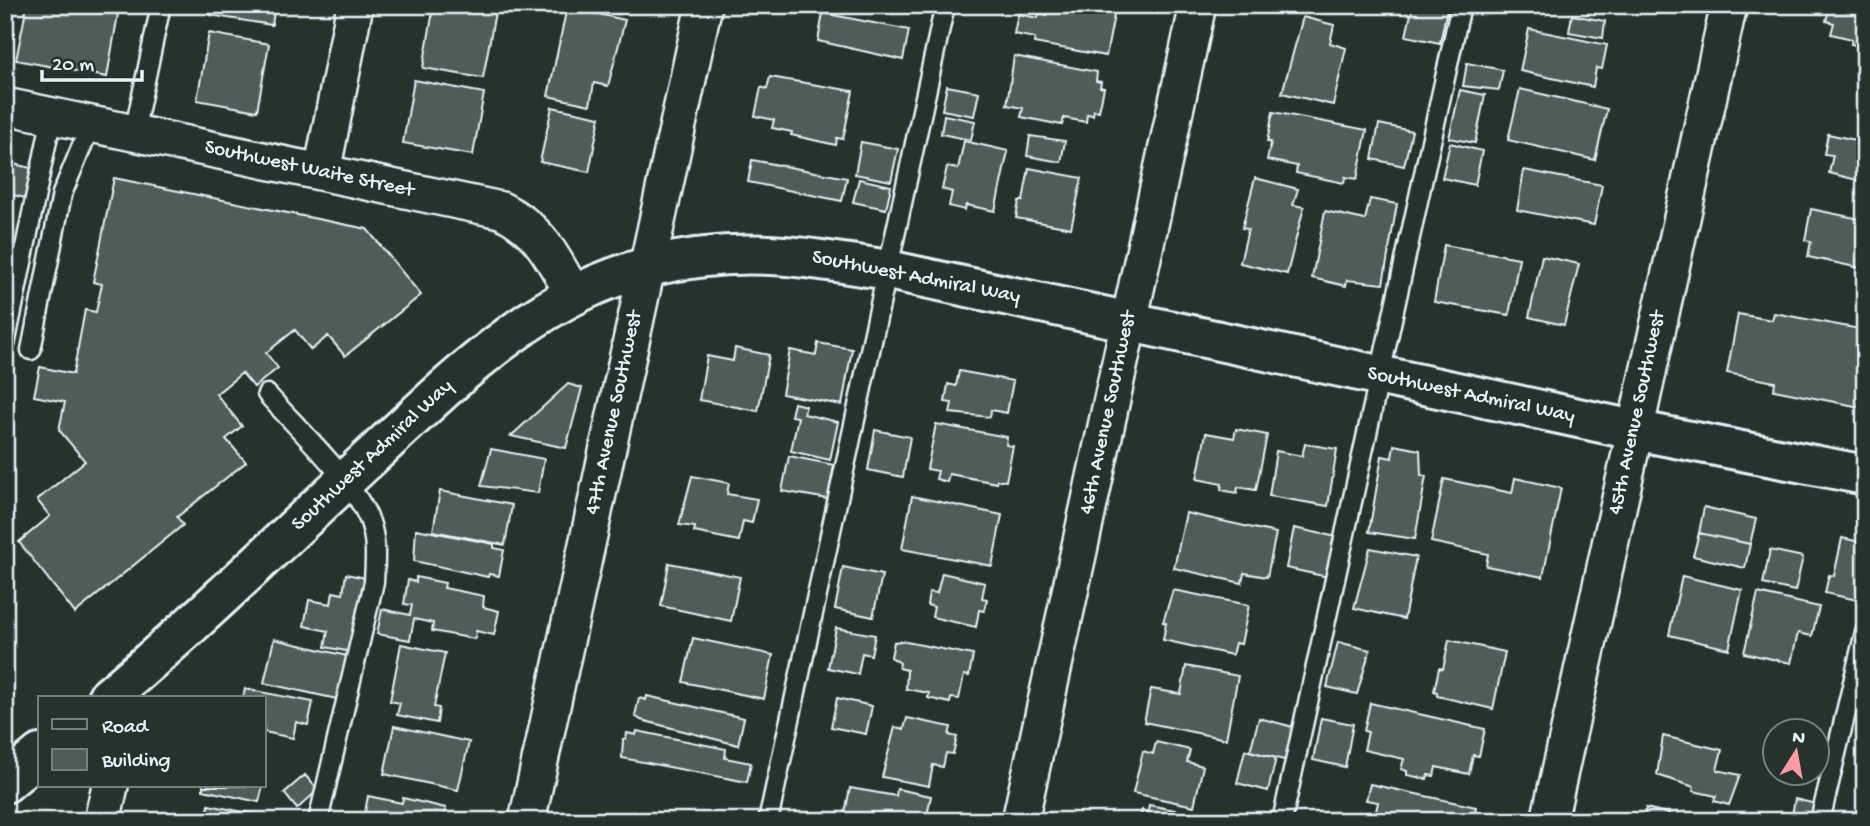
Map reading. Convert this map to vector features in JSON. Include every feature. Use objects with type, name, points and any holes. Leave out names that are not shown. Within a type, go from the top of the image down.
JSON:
[{"type":"main road","name":"Southwest Admiral Way","points":[[123,691],[467,368],[574,295],[645,268],[691,258],[750,252],[794,255],[888,270],[1634,430],[1865,475]]},
{"type":"main road","points":[[5,783],[38,756]]},
{"type":"street","points":[[322,172],[355,5]]},
{"type":"street","name":"47th Avenue Southwest","points":[[527,821],[704,5]]},
{"type":"street","name":"46th Avenue Southwest","points":[[1020,821],[1198,5]]},
{"type":"street","name":"45th Avenue Southwest","points":[[1549,821],[1729,5]]},
{"type":"street","name":"Southwest Waite Street","points":[[5,106],[501,211],[526,222],[545,247],[574,295]]},
{"type":"street","points":[[102,821],[110,788]]},
{"type":"lane","points":[[134,133],[161,5]]},
{"type":"lane","points":[[768,821],[945,5]]},
{"type":"lane","points":[[1282,821],[1461,5]]},
{"type":"lane","points":[[5,345],[52,116]]},
{"type":"lane","points":[[31,350],[62,194],[91,124]]},
{"type":"lane","points":[[267,394],[344,482],[369,520],[376,545],[374,582],[318,821]]},
{"type":"lane","points":[[1820,821],[1865,632]]},
{"type":"building","points":[[27,5],[74,5],[118,14],[107,77],[16,60]]},
{"type":"building","points":[[210,5],[275,5],[272,25],[209,15]]},
{"type":"building","points":[[434,5],[495,12],[483,78],[423,68]]},
{"type":"building","points":[[576,5],[621,5],[619,14]]},
{"type":"building","points":[[824,5],[871,5],[870,10]]},
{"type":"building","points":[[1049,5],[1116,5],[1106,56],[1034,43],[1035,38],[1014,34],[1018,14],[1038,18],[1039,13],[1047,15]]},
{"type":"building","points":[[1413,5],[1447,9],[1440,43],[1406,36]]},
{"type":"building","points":[[1830,5],[1865,5],[1865,47],[1851,44],[1852,39],[1831,34],[1834,23],[1826,21]]},
{"type":"building","points":[[567,7],[625,20],[608,86],[594,83],[590,105],[548,96]]},
{"type":"building","points":[[823,13],[909,30],[903,60],[818,41]]},
{"type":"building","points":[[1572,15],[1605,21],[1603,38],[1569,32]]},
{"type":"building","points":[[1303,17],[1334,25],[1330,43],[1346,48],[1333,105],[1282,93]]},
{"type":"building","points":[[1529,29],[1607,45],[1602,69],[1596,68],[1593,87],[1520,71]]},
{"type":"building","points":[[209,33],[269,44],[257,111],[197,100]]},
{"type":"building","points":[[1014,56],[1097,72],[1096,81],[1101,82],[1100,87],[1104,88],[1099,111],[1094,110],[1093,115],[1087,114],[1086,122],[1064,118],[1062,125],[1021,117],[1023,108],[1007,105]]},
{"type":"building","points":[[1467,63],[1503,70],[1499,90],[1463,86]]},
{"type":"building","points":[[770,77],[853,91],[843,139],[837,138],[836,145],[791,135],[792,132],[772,128],[774,120],[755,116],[761,87],[767,89]]},
{"type":"building","points":[[414,80],[484,93],[473,155],[403,143]]},
{"type":"building","points":[[947,86],[979,92],[974,116],[942,110]]},
{"type":"building","points":[[1520,89],[1607,109],[1595,160],[1508,140]]},
{"type":"building","points":[[1460,90],[1485,95],[1475,143],[1449,138]]},
{"type":"building","points":[[552,107],[600,117],[589,172],[540,162]]},
{"type":"building","points":[[1273,112],[1367,130],[1357,179],[1345,177],[1344,183],[1296,173],[1297,166],[1267,160],[1271,142],[1267,142]]},
{"type":"building","points":[[944,115],[975,121],[971,140],[941,134]]},
{"type":"building","points":[[1379,124],[1412,131],[1404,166],[1372,159]]},
{"type":"building","points":[[1828,134],[1865,142],[1865,182],[1829,173],[1833,155],[1824,154]]},
{"type":"building","points":[[1030,136],[1065,141],[1061,162],[1027,156]]},
{"type":"building","points":[[964,141],[1008,151],[995,211],[966,205],[965,210],[949,206],[952,192],[942,189],[947,167],[958,169]]},
{"type":"building","points":[[861,142],[898,149],[891,181],[855,174]]},
{"type":"building","points":[[1450,143],[1482,151],[1475,185],[1442,178]]},
{"type":"building","points":[[752,160],[847,178],[842,201],[748,182]]},
{"type":"building","points":[[5,162],[31,168],[25,198],[5,193]]},
{"type":"building","points":[[1029,168],[1082,178],[1071,228],[1016,218],[1019,201],[1023,201]]},
{"type":"building","points":[[1524,170],[1602,185],[1594,225],[1517,210]]},
{"type":"building","points":[[114,178],[367,229],[421,295],[345,356],[328,336],[311,350],[295,330],[266,353],[278,368],[254,387],[242,373],[216,394],[242,426],[226,439],[246,462],[177,517],[183,525],[75,613],[19,542],[50,516],[37,500],[85,461],[59,430],[65,402],[34,396],[40,367],[73,374],[85,310],[96,312],[102,284],[93,282]]},
{"type":"building","points":[[1255,178],[1298,189],[1293,205],[1304,207],[1287,274],[1240,263],[1248,229],[1242,228]]},
{"type":"building","points":[[859,179],[891,186],[886,209],[853,202]]},
{"type":"building","points":[[1370,199],[1397,204],[1383,284],[1347,280],[1346,286],[1312,278],[1325,211],[1365,220]]},
{"type":"building","points":[[1811,209],[1865,220],[1865,269],[1808,257],[1811,241],[1805,240]]},
{"type":"building","points":[[1444,245],[1519,258],[1509,315],[1434,302]]},
{"type":"building","points":[[1542,256],[1579,264],[1564,325],[1529,317]]},
{"type":"building","points":[[1774,313],[1865,330],[1865,408],[1774,390],[1775,382],[1727,373],[1738,314],[1772,320]]},
{"type":"building","points":[[818,343],[852,349],[842,405],[782,394],[790,350],[816,355]]},
{"type":"building","points":[[735,348],[769,355],[758,411],[699,400],[707,356],[733,361]]},
{"type":"building","points":[[959,371],[1013,381],[1007,413],[991,410],[990,417],[950,413],[952,403],[945,402],[948,384],[956,386]]},
{"type":"building","points":[[568,384],[582,388],[566,448],[511,436]]},
{"type":"building","points":[[794,403],[806,406],[804,414],[838,422],[830,460],[791,451],[798,417],[791,416]]},
{"type":"building","points":[[936,424],[1007,437],[1006,445],[1013,446],[1006,481],[997,480],[997,483],[949,474],[947,482],[936,479],[938,471],[927,469]]},
{"type":"building","points":[[1236,429],[1267,435],[1256,490],[1238,487],[1237,493],[1221,490],[1222,484],[1197,479],[1206,433],[1234,438]]},
{"type":"building","points":[[875,430],[910,437],[903,477],[868,470]]},
{"type":"building","points":[[1305,444],[1337,449],[1328,506],[1269,496],[1276,451],[1302,456]]},
{"type":"building","points":[[1394,445],[1420,450],[1421,475],[1426,476],[1415,539],[1369,532],[1382,456],[1392,458]]},
{"type":"building","points":[[491,449],[544,459],[538,493],[481,486]]},
{"type":"building","points":[[789,456],[834,465],[828,499],[782,491]]},
{"type":"building","points":[[692,476],[729,483],[727,494],[757,499],[752,523],[743,521],[739,541],[694,532],[695,527],[679,525]]},
{"type":"building","points":[[1515,478],[1561,488],[1543,577],[1486,566],[1488,554],[1431,542],[1444,479],[1512,493]]},
{"type":"building","points":[[440,491],[512,505],[505,545],[433,531]]},
{"type":"building","points":[[912,496],[1002,515],[992,566],[902,549]]},
{"type":"building","points":[[1704,507],[1756,519],[1750,544],[1699,533]]},
{"type":"building","points":[[1186,513],[1276,533],[1267,577],[1244,573],[1242,583],[1174,568]]},
{"type":"building","points":[[1294,528],[1337,537],[1328,577],[1286,568]]},
{"type":"building","points":[[416,529],[494,544],[494,548],[504,550],[499,576],[489,574],[488,577],[414,561]]},
{"type":"building","points":[[1699,533],[1750,544],[1745,568],[1693,556]]},
{"type":"building","points":[[1842,538],[1865,543],[1862,601],[1825,593],[1829,575],[1834,576]]},
{"type":"building","points":[[1370,548],[1416,557],[1404,619],[1354,608]]},
{"type":"building","points":[[1770,550],[1803,557],[1795,591],[1763,584]]},
{"type":"building","points":[[669,563],[740,577],[731,621],[661,606]]},
{"type":"building","points":[[843,567],[882,575],[873,617],[835,609]]},
{"type":"building","points":[[942,573],[985,583],[982,598],[987,599],[984,611],[979,610],[976,627],[932,617],[934,607],[927,605],[929,592],[937,593]]},
{"type":"building","points":[[346,574],[366,578],[352,652],[325,647],[328,631],[304,626],[309,600],[331,604],[333,592],[343,594]]},
{"type":"building","points":[[1682,576],[1742,590],[1729,649],[1669,635]]},
{"type":"building","points":[[416,577],[445,583],[444,588],[484,596],[483,607],[499,611],[494,635],[476,631],[475,639],[432,631],[433,623],[414,619],[410,640],[377,634],[382,609],[410,615],[412,605],[404,604],[408,580],[416,582]]},
{"type":"building","points":[[1173,590],[1249,605],[1241,644],[1235,643],[1232,655],[1163,640],[1166,623],[1163,622]]},
{"type":"building","points":[[1758,593],[1819,607],[1812,636],[1798,633],[1791,663],[1744,653]]},
{"type":"building","points":[[836,628],[875,635],[871,655],[862,653],[858,674],[828,668]]},
{"type":"building","points":[[693,638],[773,655],[764,699],[683,682]]},
{"type":"building","points":[[274,639],[347,656],[337,699],[264,683]]},
{"type":"building","points":[[1449,640],[1505,652],[1493,709],[1437,696],[1434,691],[1439,668],[1443,669]]},
{"type":"building","points":[[901,641],[973,655],[969,676],[964,675],[959,699],[951,698],[950,703],[928,698],[929,693],[906,689],[907,670],[899,668],[900,663],[891,657],[894,642]]},
{"type":"building","points":[[1338,642],[1370,650],[1357,694],[1327,687]]},
{"type":"building","points":[[401,644],[445,653],[434,707],[439,708],[437,723],[397,715],[400,703],[390,701]]},
{"type":"building","points":[[1186,666],[1238,676],[1226,739],[1144,722],[1151,689],[1181,694]]},
{"type":"building","points":[[245,689],[313,702],[308,725],[296,722],[293,738],[266,732],[266,696],[243,696]]},
{"type":"building","points":[[647,696],[744,718],[738,745],[641,720],[635,716],[639,698],[646,700]]},
{"type":"building","points":[[837,698],[872,706],[866,734],[831,727]]},
{"type":"building","points":[[1370,703],[1485,729],[1479,756],[1473,755],[1469,774],[1436,767],[1434,776],[1428,775],[1427,779],[1407,775],[1407,771],[1401,769],[1404,759],[1364,750],[1368,732],[1364,731]]},
{"type":"building","points":[[907,718],[951,727],[949,735],[957,737],[953,754],[946,753],[943,767],[933,765],[929,786],[882,777],[895,727],[904,729]]},
{"type":"building","points":[[1259,718],[1297,728],[1288,761],[1250,751]]},
{"type":"building","points":[[1321,718],[1353,724],[1345,767],[1313,760]]},
{"type":"building","points":[[394,726],[469,742],[458,790],[384,774]]},
{"type":"building","points":[[637,731],[726,749],[725,758],[751,763],[747,782],[622,758],[623,739],[626,739],[627,733],[636,735]]},
{"type":"building","points":[[1663,736],[1722,750],[1717,770],[1740,775],[1729,805],[1714,801],[1716,796],[1693,791],[1694,787],[1657,775]]},
{"type":"building","points":[[1156,742],[1190,750],[1187,762],[1203,766],[1194,806],[1133,793],[1143,751],[1153,754]]},
{"type":"building","points":[[1245,750],[1276,758],[1268,791],[1237,783]]},
{"type":"building","points":[[305,775],[318,790],[297,809],[284,793]]},
{"type":"building","points":[[1370,784],[1476,807],[1473,821],[1374,821],[1378,802],[1366,800]]},
{"type":"building","points":[[203,788],[262,788],[259,802]]},
{"type":"building","points":[[850,788],[896,796],[897,789],[931,796],[926,821],[874,821],[845,813]]},
{"type":"building","points":[[368,796],[402,803],[403,798],[446,808],[443,821],[382,821],[364,817]]},
{"type":"building","points":[[1795,799],[1816,804],[1813,821],[1791,821]]},
{"type":"building","points":[[209,805],[263,816],[262,821],[195,821],[197,813],[207,815]]},
{"type":"building","points":[[1149,805],[1201,815],[1200,821],[1139,821],[1142,810],[1148,812]]},
{"type":"building","points":[[1646,808],[1697,821],[1643,821]]},
{"type":"building","points":[[615,813],[648,820],[648,821],[613,821]]}]
